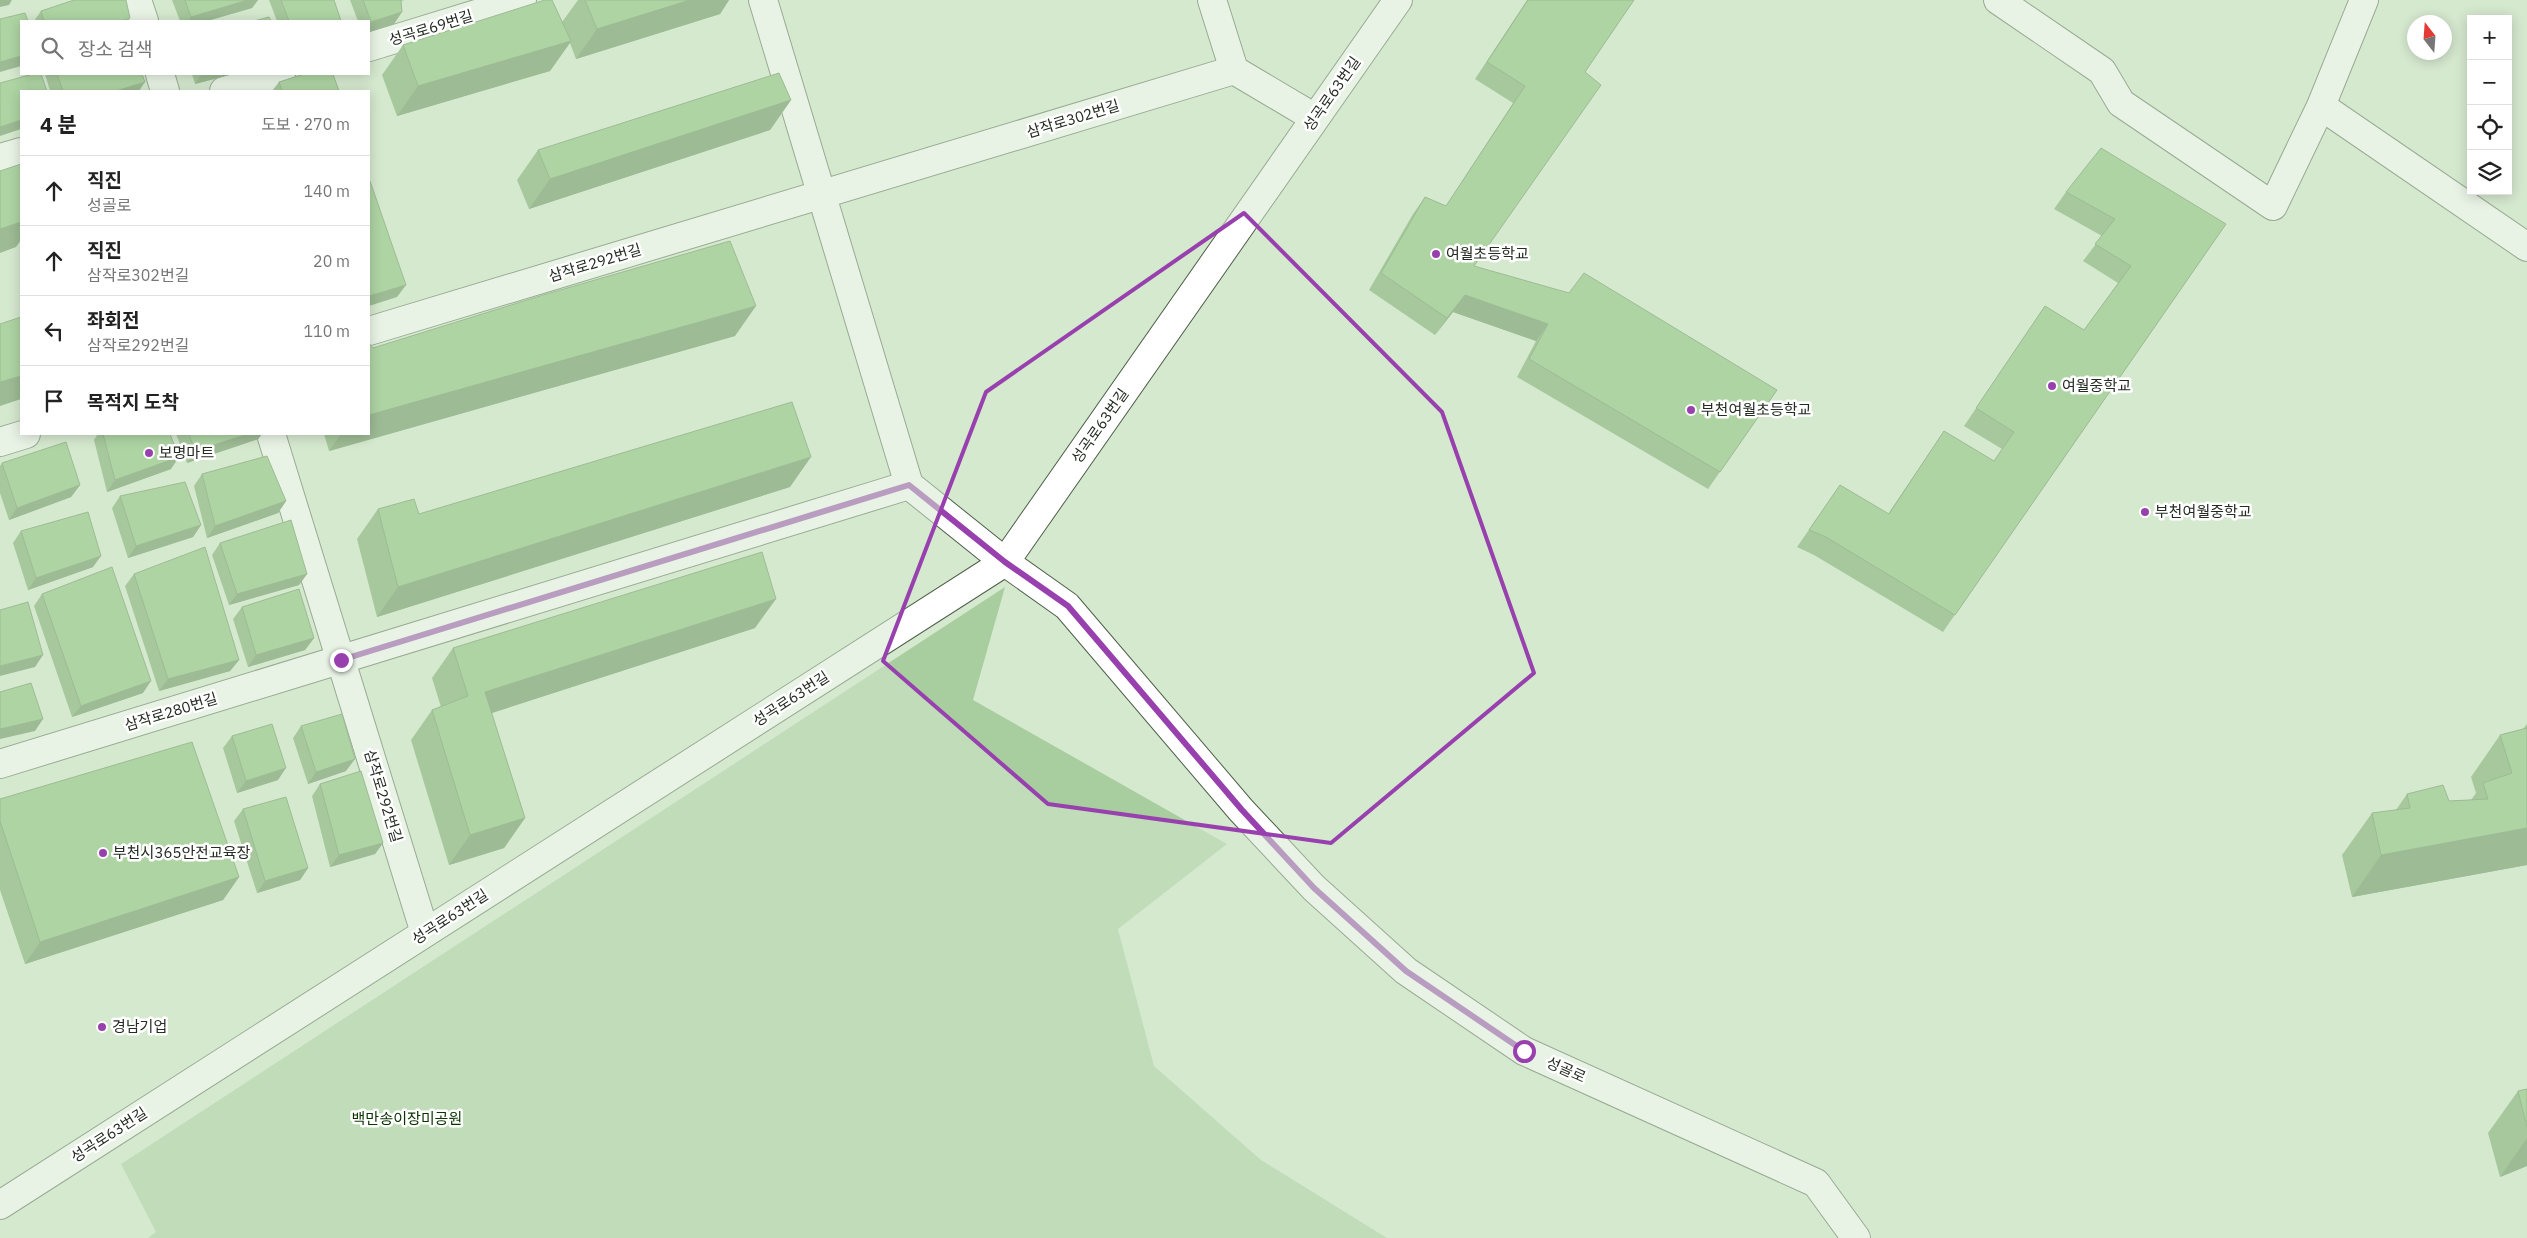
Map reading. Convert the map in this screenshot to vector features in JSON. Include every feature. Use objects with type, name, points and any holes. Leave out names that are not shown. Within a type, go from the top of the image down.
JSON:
[{"type":"street","points":[[137,0],[144,20]]},
{"type":"street","name":"성곡로69번길","points":[[370,47],[522,0]]},
{"type":"street","points":[[763,0],[909,485],[1005,562]]},
{"type":"street","points":[[1212,0],[1234,70],[1315,118]]},
{"type":"street","name":"성곡로63번길","points":[[0,1205],[1005,562],[1398,0]]},
{"type":"street","points":[[1998,0],[2102,71],[2121,103],[2273,206],[2321,106],[2364,0]]},
{"type":"street","name":"삼작로302번길","points":[[821,195],[1234,70]]},
{"type":"street","points":[[160,75],[166,90]]},
{"type":"street","points":[[227,90],[278,75]]},
{"type":"street","points":[[2321,106],[2527,247]]},
{"type":"street","points":[[0,158],[20,152]]},
{"type":"street","name":"삼작로292번길","points":[[370,331],[821,195]]},
{"type":"street","points":[[0,442],[23,435]]},
{"type":"street","name":"삼작로292번길","points":[[272,435],[425,933]]},
{"type":"street","points":[[341,660],[909,485]]},
{"type":"street","name":"성골로","points":[[1005,562],[1068,606],[1242,810],[1314,888],[1406,971],[1524,1051],[1816,1184],[1856,1238]]},
{"type":"street","name":"삼작로280번길","points":[[0,764],[341,660]]},
{"type":"highlighted area","points":[[1244,213],[1442,412],[1534,673],[1331,843],[1048,804],[883,661],[986,392]]},
{"type":"green space","name":"백만송이장미공원","points":[[1005,587],[973,700],[1227,844],[1118,929],[1154,1066],[1261,1160],[1387,1238],[148,1238],[156,1232],[121,1164]]},
{"type":"building","points":[[74,0],[126,0],[130,18],[125,20],[44,20],[41,11]]},
{"type":"building","points":[[185,0],[248,0],[191,17]]},
{"type":"building","points":[[281,0],[334,0],[341,20],[289,20]]},
{"type":"building","points":[[363,0],[401,0],[402,12],[371,22]]},
{"type":"building","points":[[545,0],[552,0],[571,41],[418,86],[403,45]]},
{"type":"building","points":[[585,0],[690,0],[597,29]]},
{"type":"building","name":"여월초등학교","points":[[1528,0],[1634,0],[1585,72],[1601,85],[1474,266],[1569,293],[1584,273],[1777,390],[1720,472],[1529,359],[1548,324],[1465,295],[1447,318],[1381,273],[1425,197],[1446,206],[1525,86],[1487,62]]},
{"type":"building","points":[[25,13],[28,20],[20,20],[20,56],[0,62],[0,19]]},
{"type":"building","points":[[269,17],[270,20],[258,20]]},
{"type":"building","points":[[779,73],[791,100],[550,179],[538,150]]},
{"type":"building","points":[[29,75],[41,75],[47,90],[20,90],[20,120],[0,127],[0,83]]},
{"type":"building","points":[[57,75],[142,75],[145,82],[119,90],[63,90]]},
{"type":"building","points":[[301,75],[333,75],[339,90],[282,90],[279,82]]},
{"type":"building","name":"여월중학교","points":[[2101,148],[2226,224],[1955,615],[1826,537],[1809,530],[1840,485],[1889,514],[1944,431],[1994,461],[2014,432],[1976,408],[2045,306],[2084,330],[2131,266],[2095,244],[2115,219],[2066,192]]},
{"type":"building","points":[[20,164],[20,222],[0,229],[0,171]]},
{"type":"building","points":[[370,181],[406,285],[370,296]]},
{"type":"building","points":[[730,241],[756,306],[370,415],[370,344],[373,348],[543,295]]},
{"type":"building","points":[[20,317],[20,376],[0,382],[0,324]]},
{"type":"building","points":[[792,402],[811,457],[398,587],[378,509],[414,499],[419,514]]},
{"type":"building","points":[[103,435],[170,435],[179,457],[115,480]]},
{"type":"building","points":[[189,435],[245,435],[195,451]]},
{"type":"building","points":[[66,442],[80,485],[17,508],[2,463]]},
{"type":"building","points":[[267,456],[286,501],[215,526],[202,474]]},
{"type":"building","points":[[185,482],[201,525],[136,546],[120,496]]},
{"type":"building","points":[[88,512],[101,556],[36,578],[21,531]]},
{"type":"building","points":[[291,520],[307,574],[237,594],[220,543]]},
{"type":"building","points":[[205,547],[239,660],[168,679],[134,574]]},
{"type":"building","points":[[762,552],[776,599],[485,692],[525,818],[470,835],[432,710],[468,696],[453,648]]},
{"type":"building","points":[[112,567],[151,681],[81,706],[42,594]]},
{"type":"building","points":[[299,589],[314,638],[256,655],[242,607]]},
{"type":"building","points":[[28,602],[43,655],[0,666],[0,610]]},
{"type":"building","points":[[31,683],[43,719],[0,729],[0,692]]},
{"type":"building","points":[[342,714],[355,759],[316,772],[301,726]]},
{"type":"building","points":[[272,724],[286,768],[246,781],[232,736]]},
{"type":"building","points":[[2527,728],[2527,828],[2381,855],[2372,813],[2410,808],[2407,794],[2443,785],[2449,801],[2488,799],[2483,783],[2512,773],[2500,735]]},
{"type":"building","name":"부천시365안전교육장","points":[[192,742],[239,877],[40,942],[0,821],[0,799]]},
{"type":"building","points":[[361,771],[383,843],[339,855],[320,784]]},
{"type":"building","points":[[286,797],[308,868],[265,881],[243,809]]},
{"type":"building","points":[[2527,1089],[2527,1127],[2518,1091]]},
{"type":"place","name":"여월초등학교","points":[[1436,254]]},
{"type":"place","name":"여월중학교","points":[[2052,386]]},
{"type":"place","name":"부천여월초등학교","points":[[1691,410]]},
{"type":"place","name":"보명마트","points":[[149,453]]},
{"type":"place","name":"부천여월중학교","points":[[2145,512]]},
{"type":"place","name":"부천시365안전교육장","points":[[103,853]]},
{"type":"place","name":"경남기업","points":[[102,1027]]},
{"type":"route","points":[[341,660],[909,485],[1005,562],[1068,606],[1242,810],[1314,888],[1406,971],[1524,1051]]}]
